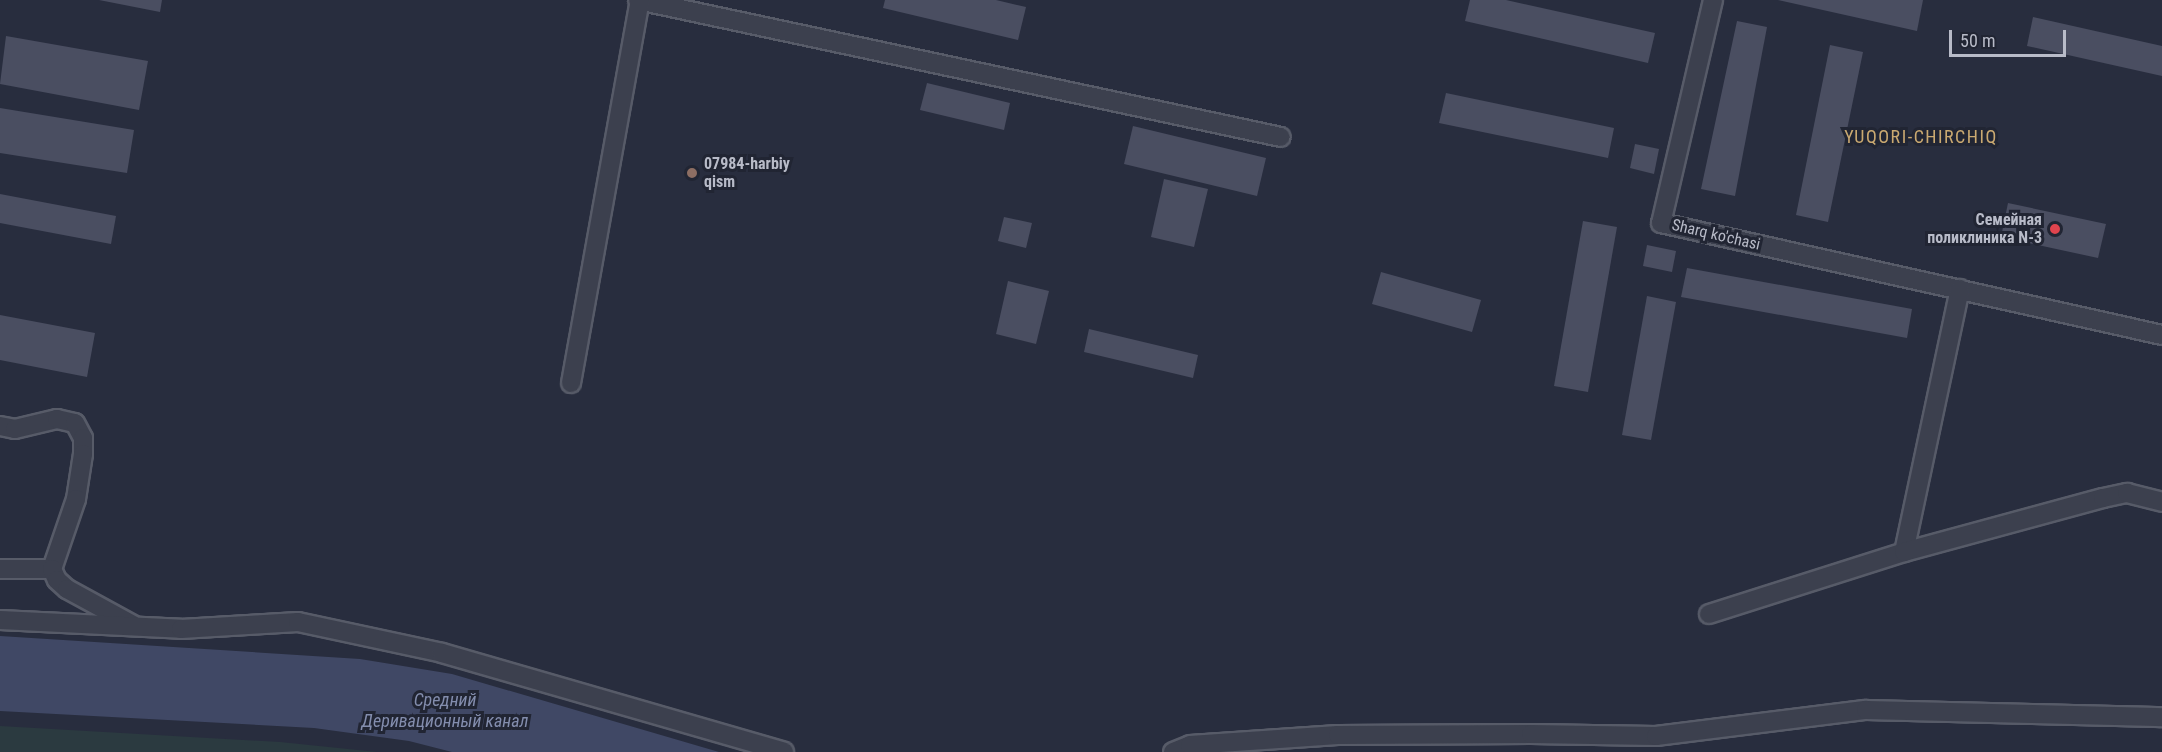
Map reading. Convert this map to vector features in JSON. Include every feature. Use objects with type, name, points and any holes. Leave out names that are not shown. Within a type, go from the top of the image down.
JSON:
[{"type":"street","points":[[571,383],[640,0],[1281,137]]},
{"type":"street","name":"Sharq ko'chasi","points":[[1713,0],[1661,223],[2162,335]]},
{"type":"street","points":[[1904,552],[1960,289]]},
{"type":"street","points":[[0,426],[15,429],[57,419],[75,423],[83,438],[83,454],[76,499],[52,569],[57,580],[67,590],[137,627]]},
{"type":"street","points":[[1709,614],[1904,552],[2127,493],[2162,502]]},
{"type":"street","points":[[0,569],[52,569]]},
{"type":"street","points":[[0,620],[181,629],[298,621],[442,653],[784,752]]},
{"type":"street","points":[[1173,752],[1190,745],[1338,735],[1656,736],[1866,710],[2162,717]]},
{"type":"shaded area","points":[[0,726],[280,742],[377,752],[0,752]]},
{"type":"water","name":"Средний Деривационный канал","points":[[0,636],[360,659],[452,674],[719,752],[452,752],[409,741],[314,728],[0,711]]},
{"type":"building","points":[[99,0],[162,0],[160,12]]},
{"type":"building","points":[[885,0],[996,0],[1026,7],[1018,40],[883,8]]},
{"type":"building","points":[[1470,0],[1506,0],[1655,33],[1648,63],[1465,21]]},
{"type":"building","points":[[1778,0],[1923,0],[1917,31]]},
{"type":"building","points":[[2033,17],[2162,46],[2162,76],[2027,46]]},
{"type":"building","points":[[1737,21],[1767,27],[1735,196],[1701,189]]},
{"type":"building","points":[[6,36],[148,61],[139,110],[0,84]]},
{"type":"building","points":[[1830,45],[1863,52],[1828,222],[1796,215]]},
{"type":"building","points":[[927,83],[1010,103],[1004,130],[920,110]]},
{"type":"building","points":[[1446,93],[1614,128],[1608,158],[1439,123]]},
{"type":"building","points":[[0,108],[134,130],[127,173],[0,153]]},
{"type":"building","points":[[1133,126],[1266,158],[1257,196],[1124,164]]},
{"type":"building","points":[[1635,144],[1659,149],[1654,174],[1630,168]]},
{"type":"building","points":[[1164,179],[1208,189],[1194,247],[1151,237]]},
{"type":"building","points":[[0,194],[116,216],[111,244],[0,223]]},
{"type":"building","points":[[2008,203],[2106,224],[2098,258],[2001,237]]},
{"type":"building","points":[[1004,217],[1032,223],[1026,248],[998,241]]},
{"type":"building","points":[[1583,221],[1617,227],[1588,392],[1554,386]]},
{"type":"building","points":[[1647,245],[1676,251],[1672,272],[1643,266]]},
{"type":"building","points":[[1687,268],[1912,309],[1907,338],[1681,297]]},
{"type":"building","points":[[1381,272],[1481,300],[1472,332],[1372,304]]},
{"type":"building","points":[[1008,281],[1049,291],[1036,344],[996,334]]},
{"type":"building","points":[[1647,296],[1676,302],[1651,440],[1622,435]]},
{"type":"building","points":[[0,315],[95,333],[87,377],[0,360]]},
{"type":"building","points":[[1089,329],[1198,355],[1193,378],[1084,352]]},
{"type":"place","name":"07984-harbiy qism","points":[[692,173]]},
{"type":"place","name":"Семейная поликлиника N-3","points":[[2055,229]]},
{"type":"district","name":"YUQORI-CHIRCHIQ","points":[[1921,137]]}]
